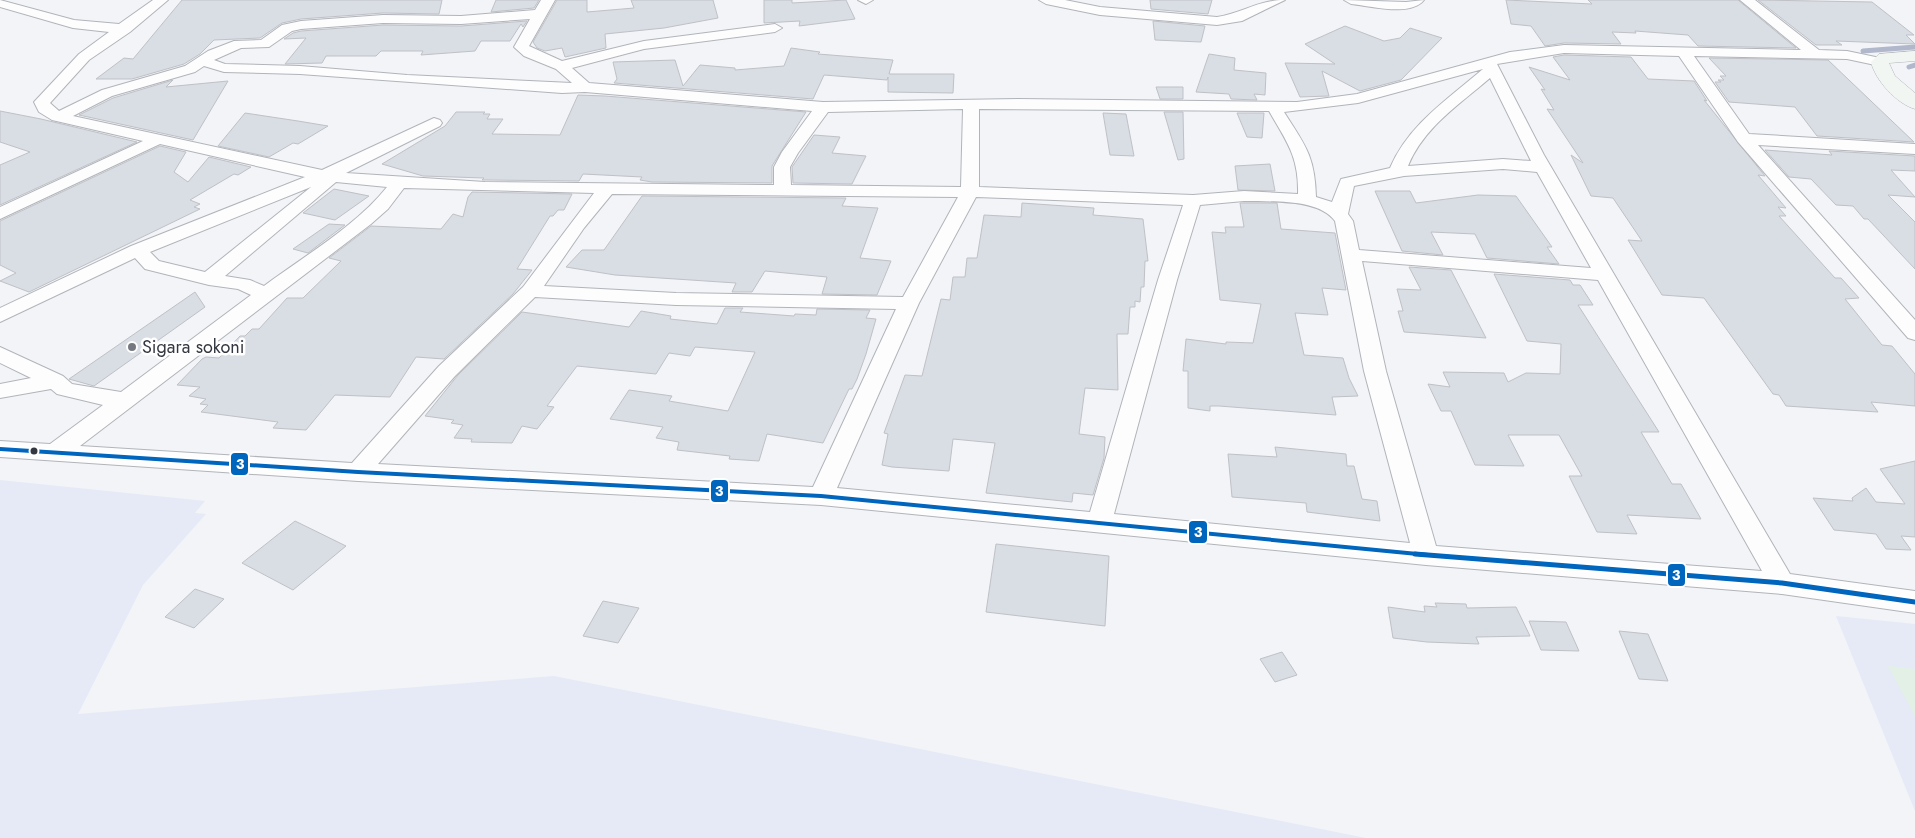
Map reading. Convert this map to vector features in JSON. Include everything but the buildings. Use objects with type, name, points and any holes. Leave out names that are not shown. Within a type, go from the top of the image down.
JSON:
[{"type":"main road","points":[[1915,56],[1885,58],[1880,62],[1880,68],[1889,80],[1915,103]]},
{"type":"street","points":[[161,0],[125,29],[84,57],[42,102],[44,109],[58,117],[329,176],[399,183],[607,189],[970,192],[1193,200],[1244,196],[1287,197],[1319,203],[1339,213],[1344,220],[1375,371],[1426,556]]},
{"type":"street","points":[[548,0],[521,48],[561,66],[585,87]]},
{"type":"street","points":[[1046,0],[1100,11],[1217,21],[1237,18],[1278,0]]},
{"type":"street","points":[[1350,0],[1401,6],[1410,6],[1417,0]]},
{"type":"street","points":[[1747,0],[1815,54]]},
{"type":"street","points":[[0,3],[73,24],[125,29]]},
{"type":"street","points":[[58,117],[107,93],[176,74],[214,54],[239,44],[264,44],[286,28],[383,14],[461,20],[539,14]]},
{"type":"street","points":[[561,66],[644,45],[775,28]]},
{"type":"street","points":[[203,61],[224,68],[300,70],[407,79],[562,88],[585,87],[823,107],[1135,104],[1297,107],[1350,100],[1489,66],[1510,56],[1564,49],[1847,54],[1880,62]]},
{"type":"street","points":[[1684,52],[1744,139],[1915,334]]},
{"type":"street","points":[[1489,66],[1544,168],[1782,583]]},
{"type":"street","points":[[1397,172],[1407,148],[1420,131],[1489,66]]},
{"type":"street","points":[[822,496],[909,303],[970,192],[971,105]]},
{"type":"street","points":[[783,191],[782,167],[790,152],[823,107]]},
{"type":"street","points":[[1274,107],[1300,151],[1307,171],[1307,201]]},
{"type":"street","points":[[0,316],[138,250],[218,216],[329,176],[434,124]]},
{"type":"street","points":[[0,214],[161,138]]},
{"type":"street","points":[[1744,139],[1915,149]]},
{"type":"street","points":[[1339,213],[1342,195],[1347,183],[1364,177],[1397,172],[1514,162],[1544,168]]},
{"type":"street","points":[[209,279],[329,176]]},
{"type":"street","points":[[54,453],[365,220],[382,205],[399,183]]},
{"type":"street","points":[[358,472],[447,371],[530,292],[578,224],[607,189]]},
{"type":"street","points":[[1099,522],[1127,430],[1174,256],[1193,200]]},
{"type":"street","points":[[138,250],[152,265],[209,279],[243,284],[266,295]]},
{"type":"street","points":[[1352,255],[1607,275]]},
{"type":"street","points":[[243,284],[309,263]]},
{"type":"street","points":[[530,292],[676,299],[909,303]]},
{"type":"street","points":[[0,354],[55,381],[66,389],[125,400]]},
{"type":"street","points":[[0,391],[55,381]]},
{"type":"street","points":[[0,449],[358,472],[822,496],[1099,522],[1426,556],[1782,583],[1915,602]]},
{"type":"shaded area","points":[[0,480],[205,501],[195,513],[206,514],[143,585],[78,714],[554,676],[1366,838],[0,838]]},
{"type":"shaded area","points":[[1836,616],[1915,624],[1915,811]]},
{"type":"shaded area","points":[[1888,666],[1915,669],[1915,716]]},
{"type":"waterway","points":[[1863,51],[1915,47]]},
{"type":"waterway","points":[[1909,67],[1915,65]]},
{"type":"transit line","name":"3","points":[[0,449],[358,472],[821,496],[1426,555],[1782,583],[1915,602]]},
{"type":"place","name":"Sigara sokoni","points":[[132,347]]}]
